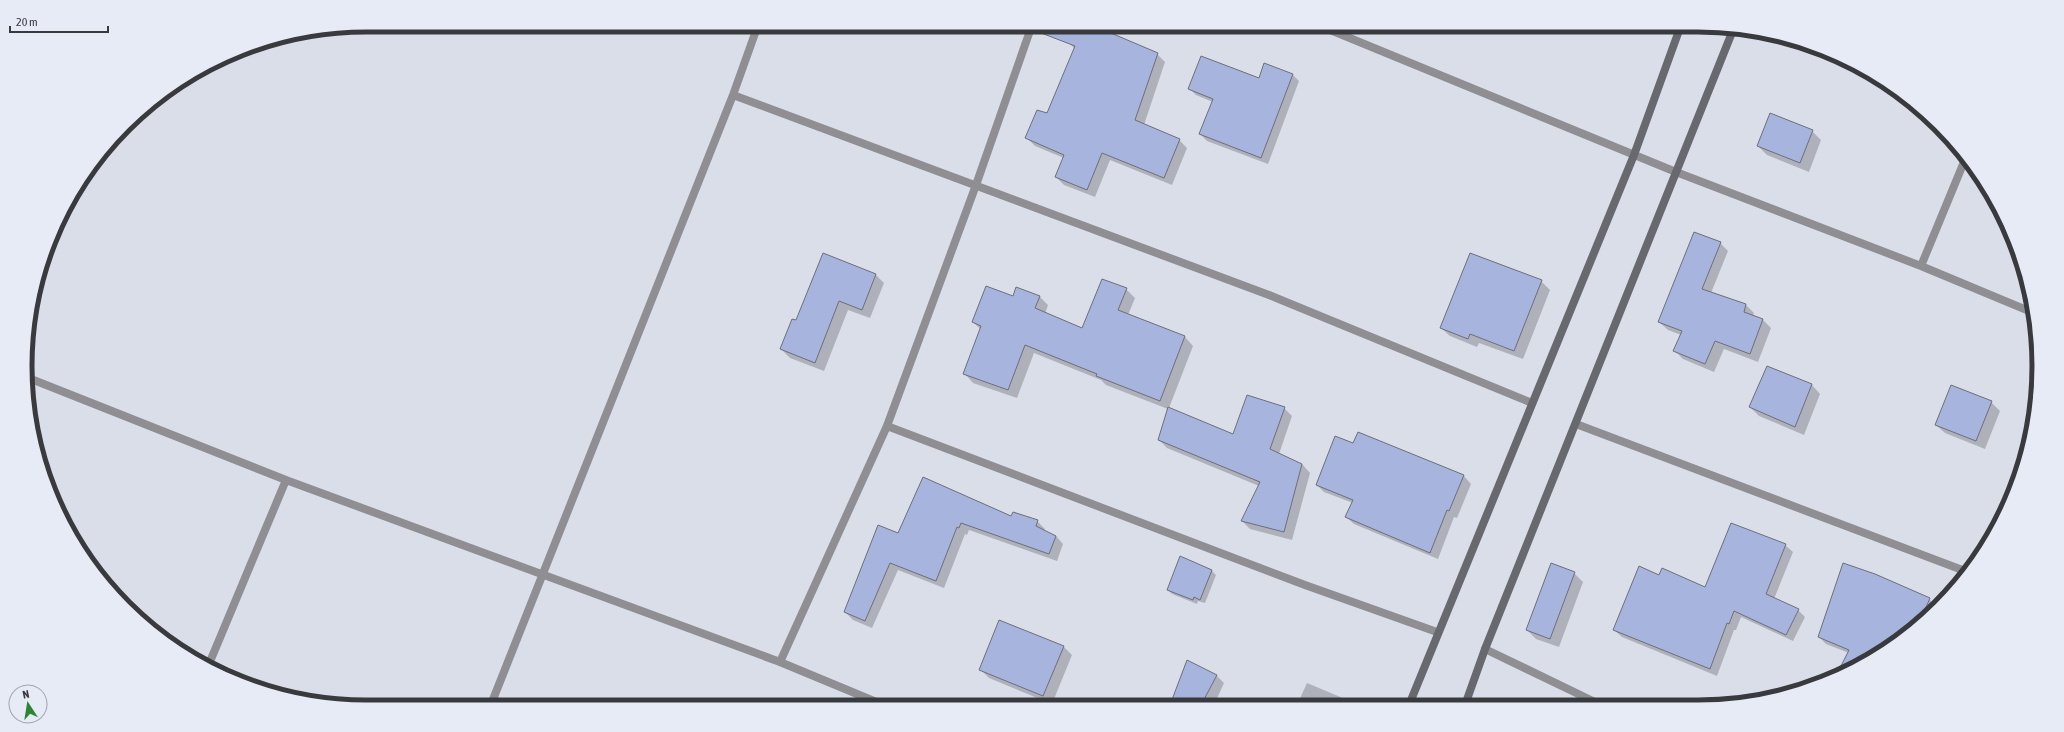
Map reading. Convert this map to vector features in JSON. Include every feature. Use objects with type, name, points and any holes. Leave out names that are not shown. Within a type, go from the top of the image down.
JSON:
[{"type":"main road","points":[[1411,700],[1634,155],[1678,32]]},
{"type":"main road","points":[[1467,700],[1485,649],[1731,34]]},
{"type":"street","points":[[493,700],[541,575],[733,95],[756,32]]},
{"type":"street","points":[[780,662],[887,426],[976,185],[1030,32]]},
{"type":"street","points":[[1335,32],[1676,172],[1921,266],[2027,310]]},
{"type":"street","points":[[733,95],[1269,295],[1532,403]]},
{"type":"street","points":[[1921,266],[1963,163]]},
{"type":"street","points":[[33,380],[286,480],[780,662],[872,700]]},
{"type":"street","points":[[1576,424],[1962,570]]},
{"type":"street","points":[[887,426],[1305,585],[1438,632]]},
{"type":"street","points":[[210,661],[286,480]]},
{"type":"street","points":[[1485,649],[1591,700]]},
{"type":"building","points":[[1039,32],[1108,32],[1158,53],[1135,120],[1180,139],[1164,178],[1102,153],[1087,190],[1055,177],[1064,155],[1025,138],[1037,110],[1047,113],[1075,46]]},
{"type":"building","points":[[1201,56],[1259,78],[1264,63],[1293,74],[1261,158],[1199,134],[1213,99],[1188,89]]},
{"type":"building","points":[[1770,113],[1813,130],[1800,163],[1757,146]]},
{"type":"building","points":[[1694,232],[1721,242],[1702,289],[1746,304],[1744,312],[1763,319],[1750,354],[1715,341],[1705,364],[1673,351],[1682,331],[1658,322]]},
{"type":"building","points":[[823,253],[876,274],[862,310],[839,301],[815,363],[780,349],[792,319],[796,320]]},
{"type":"building","points":[[1470,253],[1542,280],[1514,351],[1470,334],[1468,339],[1440,328]]},
{"type":"building","points":[[1102,279],[1127,288],[1118,310],[1185,336],[1160,401],[1096,376],[1097,374],[1025,345],[1008,390],[963,374],[981,326],[972,322],[986,286],[1013,296],[1016,287],[1040,296],[1035,308],[1082,328]]},
{"type":"building","points":[[1767,366],[1812,384],[1795,427],[1749,407]]},
{"type":"building","points":[[1951,385],[1992,401],[1976,441],[1935,425]]},
{"type":"building","points":[[1247,395],[1285,407],[1270,449],[1302,464],[1284,532],[1241,521],[1260,482],[1158,440],[1168,407],[1233,434]]},
{"type":"building","points":[[1358,432],[1464,475],[1449,511],[1447,510],[1430,553],[1345,517],[1353,500],[1316,485],[1335,436],[1353,443]]},
{"type":"building","points":[[923,477],[1011,516],[1013,512],[1038,520],[1036,526],[1056,536],[1049,554],[961,523],[959,528],[957,527],[936,581],[890,563],[865,621],[844,612],[878,525],[898,533]]},
{"type":"building","points":[[1731,523],[1786,544],[1766,594],[1799,609],[1786,635],[1734,611],[1729,624],[1727,623],[1710,669],[1613,630],[1639,566],[1659,575],[1662,568],[1705,587]]},
{"type":"building","points":[[1180,556],[1212,570],[1200,600],[1194,597],[1193,600],[1167,590]]},
{"type":"building","points":[[1551,563],[1575,572],[1550,639],[1526,630]]},
{"type":"building","points":[[1843,563],[1875,574],[1930,598],[1924,611],[1901,631],[1884,644],[1840,669],[1849,650],[1818,637]]},
{"type":"building","points":[[999,620],[1064,646],[1043,696],[979,670]]},
{"type":"building","points":[[1187,660],[1217,675],[1204,700],[1172,700]]}]
